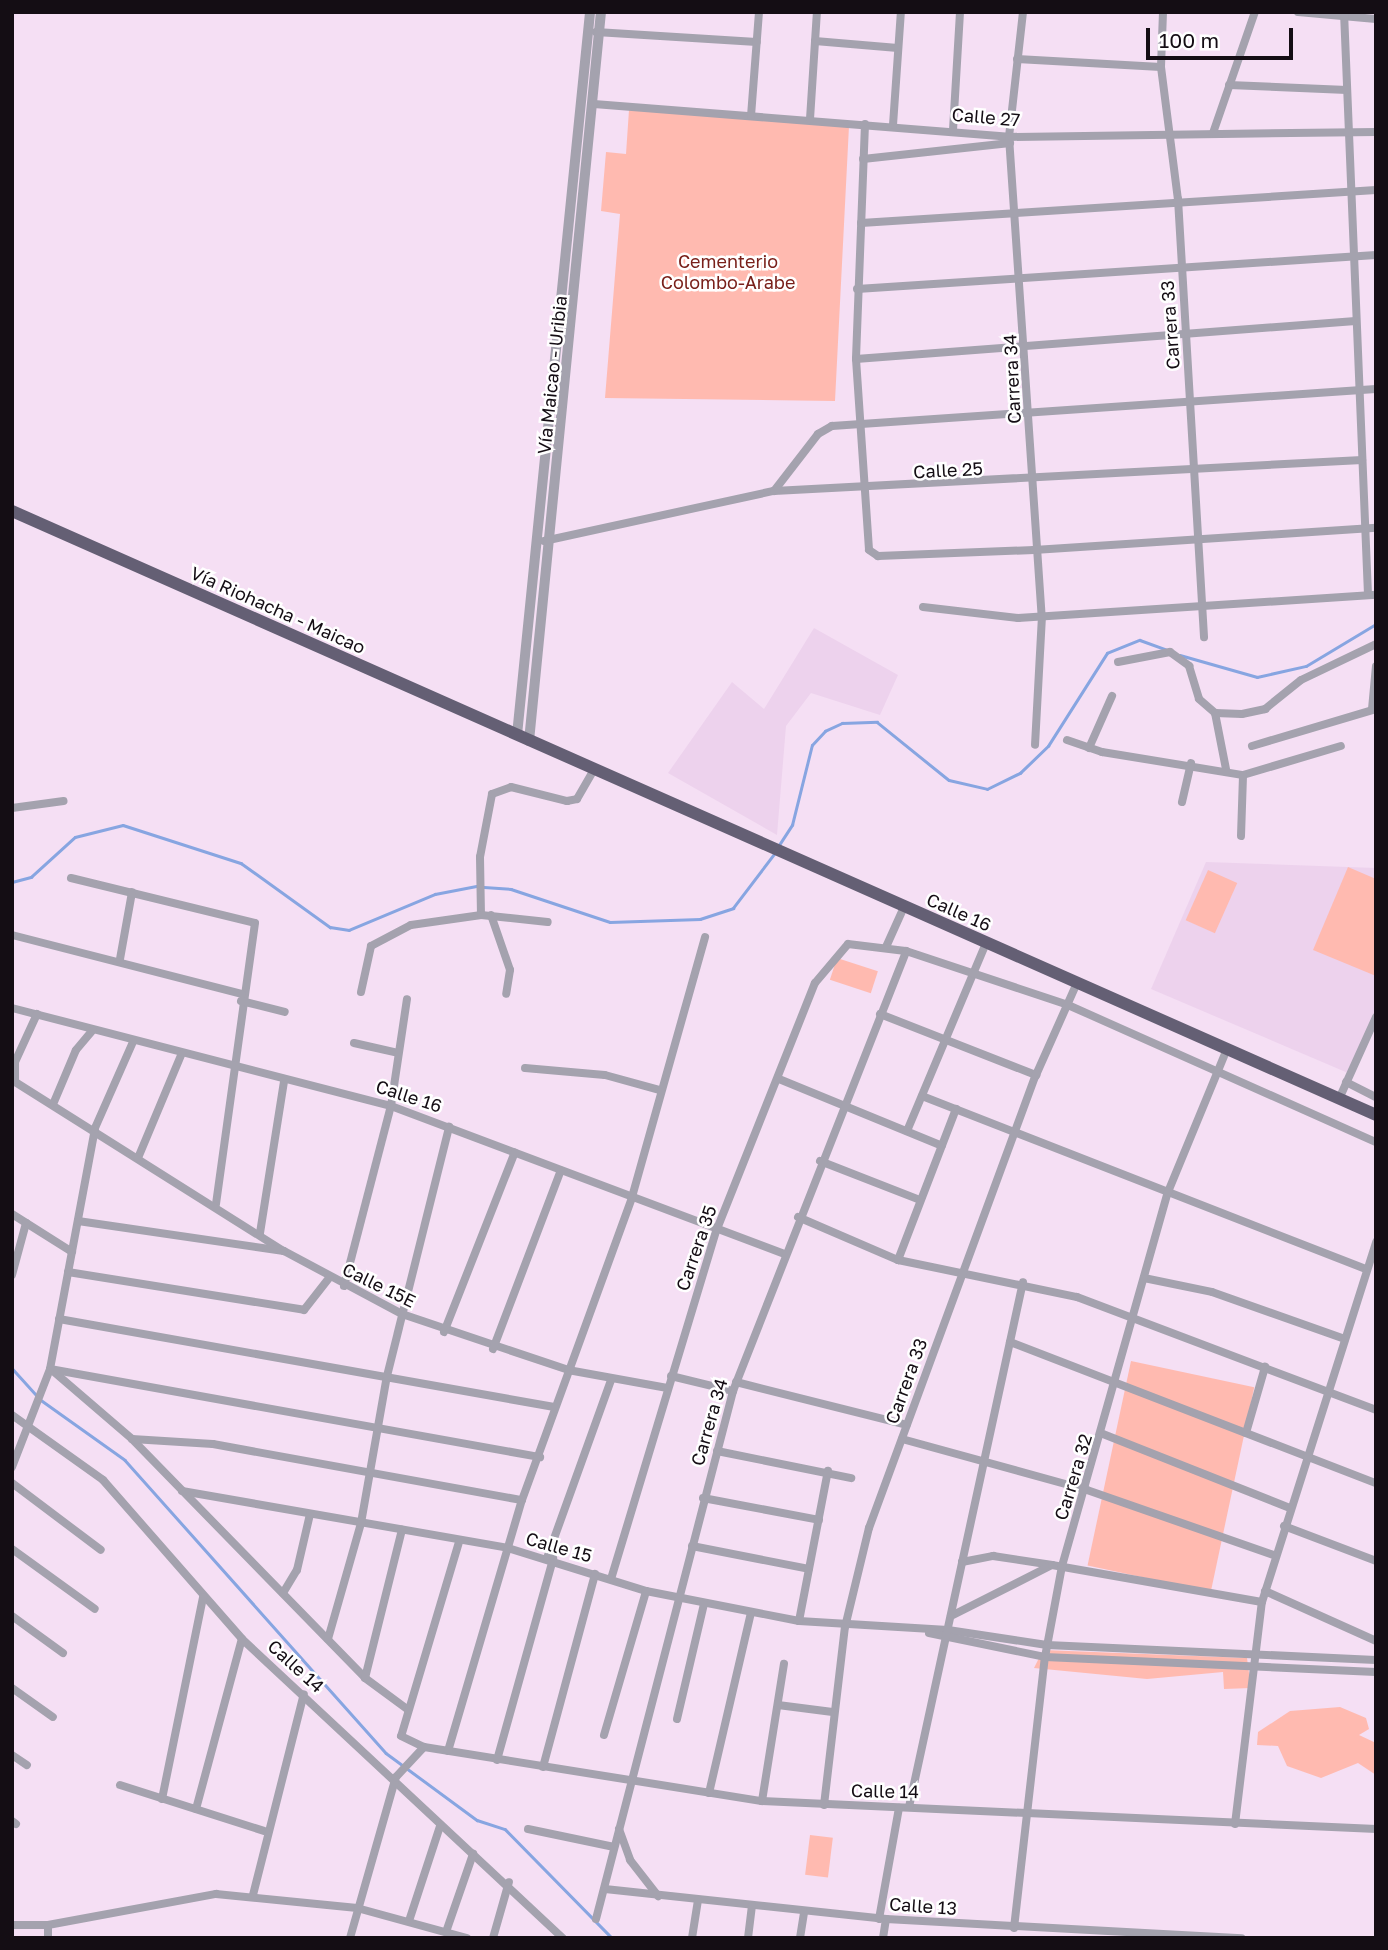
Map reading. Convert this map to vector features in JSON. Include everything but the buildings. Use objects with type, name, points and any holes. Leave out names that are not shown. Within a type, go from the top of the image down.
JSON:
[{"type":"highway","name":"Vía Riohacha - Maicao","points":[[12,511],[523,738]]},
{"type":"highway","name":"Calle 16","points":[[523,738],[1376,1115]]},
{"type":"street","name":"Vía Maicao - Uribia","points":[[523,738],[594,104],[594,32],[590,12]]},
{"type":"street","name":"Vía Maicao - Uribia","points":[[546,541],[594,32],[601,12]]},
{"type":"street","points":[[751,116],[760,12]]},
{"type":"street","points":[[810,119],[817,12]]},
{"type":"street","points":[[893,125],[901,12]]},
{"type":"street","points":[[953,130],[960,12]]},
{"type":"street","name":"Carrera 34","points":[[1023,12],[1010,140],[1031,413],[1029,482],[1042,616],[1035,745]]},
{"type":"street","name":"Carrera 33","points":[[1163,12],[1161,67],[1178,199],[1197,471],[1204,637]]},
{"type":"street","points":[[1213,133],[1255,12]]},
{"type":"street","points":[[1298,12],[1376,19]]},
{"type":"street","points":[[923,607],[994,617],[1042,616],[1201,603],[1372,595],[1365,528],[1344,15]]},
{"type":"street","points":[[594,32],[757,42]]},
{"type":"street","points":[[815,41],[898,48]]},
{"type":"street","points":[[1017,60],[1161,67]]},
{"type":"street","points":[[1229,85],[1347,90]]},
{"type":"street","name":"Calle 27","points":[[594,104],[953,130],[1010,140],[1168,133],[1376,132]]},
{"type":"street","points":[[865,124],[856,359],[869,550],[878,556],[1034,550],[1376,528]]},
{"type":"street","points":[[863,159],[1010,140]]},
{"type":"street","points":[[860,223],[1178,199],[1376,190]]},
{"type":"street","points":[[857,289],[1182,264],[1376,256]]},
{"type":"street","points":[[856,359],[1356,321]]},
{"type":"street","points":[[774,491],[818,434],[861,425],[1191,398],[1376,389]]},
{"type":"street","name":"Calle 25","points":[[546,541],[774,491],[1029,482],[1362,460]]},
{"type":"street","points":[[1215,713],[1265,709],[1301,680],[1376,644]]},
{"type":"street","points":[[1118,662],[1170,652],[1189,666],[1199,699],[1215,713],[1226,769]]},
{"type":"street","points":[[1252,746],[1374,709],[1376,666]]},
{"type":"street","points":[[1089,748],[1112,696]]},
{"type":"street","points":[[1067,740],[1089,748],[1226,769],[1243,775],[1341,746]]},
{"type":"street","points":[[1182,802],[1191,763]]},
{"type":"street","points":[[481,915],[480,857],[492,794],[511,787],[567,801],[578,799],[594,770]]},
{"type":"street","points":[[1241,836],[1243,775]]},
{"type":"street","points":[[12,808],[64,801]]},
{"type":"street","points":[[71,878],[255,923],[242,998],[216,1204]]},
{"type":"street","points":[[120,960],[132,892]]},
{"type":"street","points":[[904,907],[886,947],[973,972],[1068,1005],[1217,1068],[1376,1142]]},
{"type":"street","points":[[361,992],[371,946],[411,926],[481,915],[548,922]]},
{"type":"street","points":[[491,915],[510,970],[506,994]]},
{"type":"street","points":[[12,935],[120,960],[285,1012]]},
{"type":"street","points":[[448,1751],[523,1500],[540,1457],[554,1407],[632,1197],[705,937]]},
{"type":"street","points":[[907,1131],[986,943]]},
{"type":"street","name":"Carrera 35","points":[[611,1579],[717,1228],[779,1079],[815,983],[848,944],[886,947]]},
{"type":"street","name":"Carrera 34","points":[[597,1919],[628,1782],[680,1598],[703,1498],[735,1386],[783,1253],[906,951]]},
{"type":"street","name":"Carrera 33","points":[[824,1805],[832,1712],[845,1627],[869,1528],[1014,1132],[1077,983]]},
{"type":"street","points":[[344,1286],[391,1106],[407,999]]},
{"type":"street","name":"Calle 16","points":[[12,1008],[233,1069],[391,1106],[783,1253]]},
{"type":"street","points":[[37,1014],[15,1062],[14,1080],[54,1101],[138,1158],[216,1204],[284,1251]]},
{"type":"street","points":[[880,1014],[1036,1075]]},
{"type":"street","points":[[1339,1099],[1376,1017]]},
{"type":"street","points":[[54,1101],[76,1050],[93,1030]]},
{"type":"street","points":[[12,1467],[35,1419],[50,1369],[95,1128],[133,1042]]},
{"type":"street","points":[[354,1043],[398,1053]]},
{"type":"street","name":"Carrera 32","points":[[1014,1928],[1045,1657],[1062,1566],[1103,1434],[1112,1381],[1168,1192],[1227,1049]]},
{"type":"street","points":[[138,1158],[181,1055]]},
{"type":"street","points":[[526,1068],[605,1075],[660,1090]]},
{"type":"street","points":[[779,1079],[942,1146]]},
{"type":"street","points":[[260,1233],[284,1081]]},
{"type":"street","points":[[1346,1082],[1376,1097]]},
{"type":"street","points":[[922,1096],[1366,1269]]},
{"type":"street","points":[[898,1260],[956,1109]]},
{"type":"street","points":[[328,1639],[361,1523],[382,1426],[387,1376],[449,1128]]},
{"type":"street","points":[[444,1332],[515,1152]]},
{"type":"street","points":[[820,1161],[920,1200]]},
{"type":"street","points":[[494,1349],[561,1170]]},
{"type":"street","points":[[12,1214],[72,1252]]},
{"type":"street","points":[[798,1217],[898,1260],[963,1269],[1023,1282],[1131,1316],[1376,1410]]},
{"type":"street","name":"Calle 15E","points":[[78,1221],[284,1251],[344,1286],[444,1332],[568,1370],[611,1380],[667,1388]]},
{"type":"street","points":[[12,1275],[26,1223]]},
{"type":"street","points":[[1235,1824],[1251,1654],[1262,1602],[1376,1242]]},
{"type":"street","points":[[68,1272],[304,1310],[329,1278]]},
{"type":"street","points":[[1144,1278],[1212,1292],[1345,1339]]},
{"type":"street","points":[[909,1807],[1023,1282]]},
{"type":"street","points":[[60,1319],[554,1407]]},
{"type":"street","points":[[1010,1342],[1376,1483]]},
{"type":"street","points":[[1246,1433],[1265,1367]]},
{"type":"street","points":[[50,1369],[382,1426],[540,1457]]},
{"type":"street","points":[[50,1369],[132,1439],[365,1678],[407,1709],[459,1542]]},
{"type":"street","points":[[671,1376],[735,1386],[907,1425]]},
{"type":"street","points":[[497,1760],[550,1559],[611,1380]]},
{"type":"street","name":"Calle 14","points":[[12,1415],[103,1480],[242,1639],[398,1775],[440,1826],[509,1882],[564,1938]]},
{"type":"street","points":[[1103,1434],[1290,1508]]},
{"type":"street","points":[[132,1439],[213,1444],[523,1500]]},
{"type":"street","points":[[902,1439],[1087,1490],[1276,1556]]},
{"type":"street","points":[[717,1451],[828,1471],[851,1478]]},
{"type":"street","points":[[799,1621],[828,1471]]},
{"type":"street","points":[[12,1483],[101,1550]]},
{"type":"street","name":"Calle 15","points":[[182,1491],[459,1542],[508,1548],[646,1591],[799,1621],[927,1632],[948,1630],[1047,1645],[1376,1660]]},
{"type":"street","points":[[703,1498],[819,1520]]},
{"type":"street","points":[[283,1593],[297,1570],[310,1514]]},
{"type":"street","points":[[1284,1526],[1376,1561]]},
{"type":"street","points":[[365,1678],[402,1530]]},
{"type":"street","points":[[692,1546],[809,1569]]},
{"type":"street","points":[[12,1549],[95,1609]]},
{"type":"street","points":[[962,1562],[993,1556],[1262,1602]]},
{"type":"street","points":[[951,1616],[1052,1565]]},
{"type":"street","points":[[543,1767],[595,1574]]},
{"type":"street","points":[[604,1735],[646,1591]]},
{"type":"street","points":[[1265,1591],[1376,1642]]},
{"type":"street","points":[[162,1799],[203,1597]]},
{"type":"street","points":[[677,1719],[705,1604]]},
{"type":"street","points":[[709,1793],[751,1613]]},
{"type":"street","points":[[12,1616],[63,1653]]},
{"type":"street","name":"Calle 15","points":[[927,1632],[945,1640],[1045,1657],[1376,1672]]},
{"type":"street","points":[[196,1810],[242,1639]]},
{"type":"street","points":[[762,1801],[784,1664]]},
{"type":"street","points":[[12,1688],[53,1717]]},
{"type":"street","points":[[253,1895],[264,1831],[304,1694]]},
{"type":"street","points":[[778,1705],[832,1712]]},
{"type":"street","name":"Calle 14","points":[[407,1709],[401,1736],[424,1747],[628,1782],[762,1801],[899,1808],[1027,1808],[1235,1824],[1376,1829]]},
{"type":"street","points":[[350,1938],[398,1775],[424,1747]]},
{"type":"street","points":[[12,1755],[27,1765]]},
{"type":"street","points":[[120,1786],[264,1831]]},
{"type":"street","points":[[883,1938],[883,1919],[899,1808]]},
{"type":"street","points":[[409,1921],[440,1826]]},
{"type":"street","points":[[618,1827],[630,1860],[658,1896]]},
{"type":"street","points":[[528,1829],[614,1847]]},
{"type":"street","points":[[446,1932],[473,1854]]},
{"type":"street","points":[[493,1938],[509,1882]]},
{"type":"street","name":"Calle 13","points":[[605,1889],[883,1919],[1170,1937],[1241,1938]]},
{"type":"street","points":[[12,1925],[48,1925],[216,1894],[253,1895],[357,1908],[467,1938]]},
{"type":"street","points":[[692,1938],[698,1900]]},
{"type":"street","points":[[748,1938],[752,1906]]},
{"type":"street","points":[[800,1938],[804,1912]]},
{"type":"street","points":[[48,1925],[48,1938]]},
{"type":"street","points":[[989,1938],[990,1927]]},
{"type":"shaded area","points":[[814,628],[898,675],[880,715],[811,693],[786,726],[777,835],[668,773],[732,682],[764,709]]},
{"type":"shaded area","points":[[1206,862],[1376,868],[1376,1009],[1348,1073],[1151,989]]},
{"type":"green space","name":"Cementerio Colombo-Arabe","points":[[629,110],[849,126],[835,401],[605,398],[620,214],[601,211],[606,152],[626,154]]},
{"type":"green space","points":[[1348,867],[1376,879],[1376,976],[1313,950]]},
{"type":"green space","points":[[1208,870],[1237,883],[1215,933],[1186,920]]},
{"type":"green space","points":[[837,958],[878,971],[871,993],[830,980]]},
{"type":"green space","points":[[1131,1361],[1254,1387],[1211,1592],[1088,1565]]},
{"type":"green space","points":[[1043,1650],[1247,1658],[1251,1688],[1224,1689],[1223,1672],[1147,1679],[1034,1668]]},
{"type":"green space","points":[[1340,1707],[1366,1718],[1369,1729],[1359,1735],[1376,1743],[1376,1775],[1358,1763],[1321,1778],[1287,1766],[1278,1746],[1257,1745],[1258,1732],[1290,1711]]},
{"type":"green space","points":[[810,1835],[833,1838],[828,1878],[805,1875]]},
{"type":"waterway","points":[[1180,655],[1257,677],[1306,666],[1376,624]]},
{"type":"waterway","points":[[779,845],[792,825],[812,745],[825,731],[842,723],[877,722],[949,780],[987,789],[1020,773],[1048,746],[1107,653],[1140,640],[1168,650]]},
{"type":"waterway","points":[[12,882],[31,877],[75,837],[123,825],[241,863],[330,927],[349,930],[435,894],[477,886]]},
{"type":"waterway","points":[[484,887],[511,889],[610,922],[700,919],[733,908],[774,854]]},
{"type":"waterway","points":[[12,1368],[36,1395]]},
{"type":"waterway","points":[[41,1400],[125,1460],[386,1753],[477,1820],[505,1829],[612,1938]]}]
